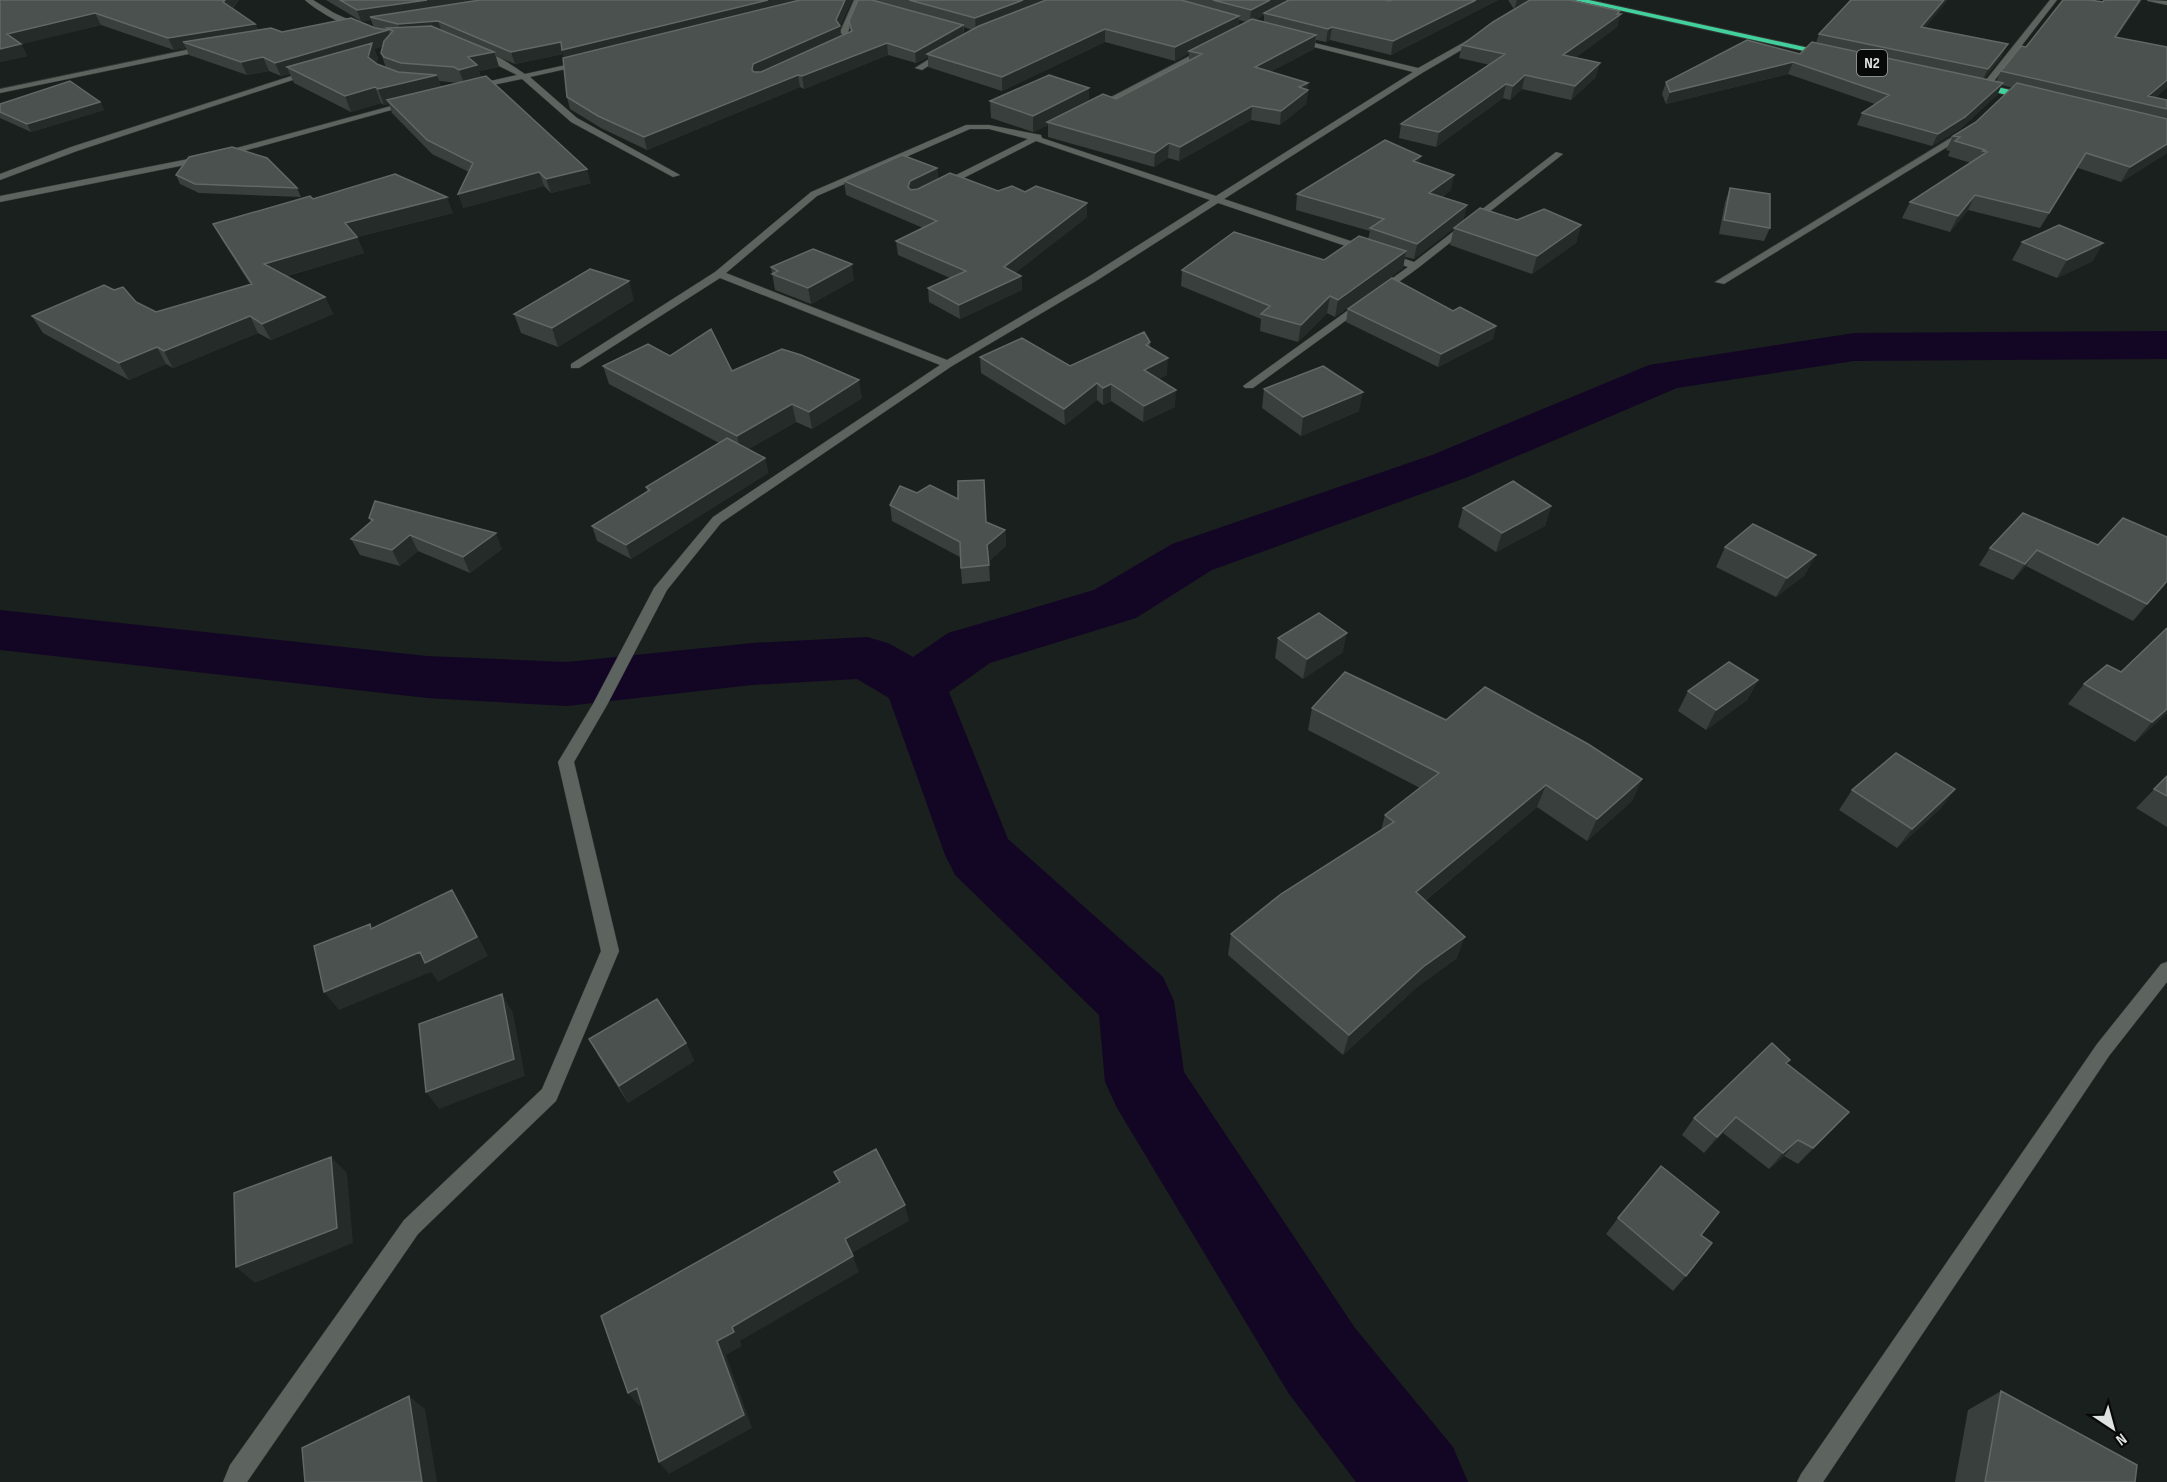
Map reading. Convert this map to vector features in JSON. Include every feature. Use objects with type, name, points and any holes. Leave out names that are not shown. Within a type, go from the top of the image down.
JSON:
[{"type":"highway","name":"N2","points":[[1577,0],[1833,55]]},
{"type":"highway","points":[[1961,82],[1985,87],[2005,95],[2043,100]]},
{"type":"street","points":[[308,0],[331,15],[359,26]]},
{"type":"street","points":[[1985,87],[2054,0]]},
{"type":"street","points":[[2151,0],[2167,3]]},
{"type":"street","points":[[826,49],[849,39],[844,32],[857,1],[867,5]]},
{"type":"street","points":[[336,29],[368,27]]},
{"type":"street","points":[[235,1482],[238,1473],[411,1227],[549,1095],[610,951],[566,762],[600,705],[661,588],[717,520],[948,364],[1221,200],[1419,71],[1491,30]]},
{"type":"street","points":[[1286,37],[1419,71]]},
{"type":"street","points":[[0,91],[73,74],[219,46]]},
{"type":"street","points":[[919,68],[957,46]]},
{"type":"street","points":[[1087,112],[1211,49]]},
{"type":"street","points":[[471,50],[503,63],[525,76],[574,120],[676,175]]},
{"type":"street","points":[[461,89],[589,61]]},
{"type":"street","points":[[0,177],[74,149],[321,69]]},
{"type":"street","points":[[0,199],[215,156],[415,102]]},
{"type":"street","points":[[1720,282],[1843,208],[1972,126]]},
{"type":"street","points":[[575,366],[719,274],[814,194],[969,127],[989,127],[1035,138],[1415,266]]},
{"type":"street","points":[[935,189],[1045,133]]},
{"type":"street","points":[[1250,386],[1415,266],[1560,154]]},
{"type":"street","points":[[719,274],[948,364]]},
{"type":"street","points":[[1809,1482],[2103,1050],[2167,969]]},
{"type":"building","points":[[0,0],[225,0],[223,2],[255,24],[168,38],[95,13],[7,34],[21,44],[0,49]]},
{"type":"building","points":[[340,0],[427,0],[357,10]]},
{"type":"building","points":[[480,0],[768,0],[562,50],[561,42],[511,52],[438,21],[398,24],[370,17]]},
{"type":"building","points":[[800,0],[845,0],[836,20],[840,26],[753,64],[754,72],[761,72],[852,31],[849,21],[858,0],[872,0],[963,25],[915,52],[887,43],[802,76],[798,75],[644,137],[598,116],[567,97],[563,58]]},
{"type":"building","points":[[909,0],[1023,0],[975,18]]},
{"type":"building","points":[[1046,0],[1181,0],[1239,16],[1175,47],[1105,29],[1002,77],[927,54],[979,26]]},
{"type":"building","points":[[1213,0],[1270,0],[1251,10]]},
{"type":"building","points":[[1289,0],[1476,0],[1393,41],[1332,27],[1328,29],[1264,13]]},
{"type":"building","points":[[1530,0],[1570,0],[1620,11],[1617,14],[1621,14],[1563,55],[1600,63],[1575,86],[1525,75],[1513,86],[1506,84],[1439,132],[1401,124],[1505,54],[1462,45],[1493,22]]},
{"type":"building","points":[[1851,0],[1944,0],[1921,27],[2008,44],[1988,69],[1819,34]]},
{"type":"building","points":[[2063,0],[2103,2],[2104,0],[2140,0],[2115,37],[2167,47],[2167,80],[2148,96],[2167,100],[2167,109],[2001,71],[2021,46],[2026,47]]},
{"type":"building","points":[[351,18],[375,28],[388,30],[275,63],[263,57],[241,62],[183,42],[271,28],[282,32]]},
{"type":"building","points":[[1252,19],[1316,35],[1255,67],[1308,83],[1299,87],[1308,90],[1281,111],[1252,106],[1180,147],[1169,143],[1155,153],[1047,122],[1103,94],[1116,99],[1202,54],[1189,51]]},
{"type":"building","points":[[431,26],[494,52],[468,57],[477,65],[459,70],[454,67],[401,63],[384,57],[381,53],[384,41],[393,31],[387,28]]},
{"type":"building","points":[[1747,40],[1800,54],[1812,42],[2003,83],[1965,117],[1938,134],[1862,113],[1889,95],[1793,62],[1670,92],[1666,82]]},
{"type":"building","points":[[372,43],[368,57],[377,64],[398,72],[437,75],[378,89],[375,87],[345,96],[287,67]]},
{"type":"building","points":[[1049,75],[1089,88],[1033,116],[990,101]]},
{"type":"building","points":[[486,76],[587,169],[546,179],[539,172],[458,194],[473,163],[427,140],[387,100]]},
{"type":"building","points":[[70,81],[100,102],[27,124],[0,112],[0,104]]},
{"type":"building","points":[[2017,83],[2167,119],[2167,144],[2130,167],[2086,153],[2049,213],[1975,195],[1958,216],[1910,202],[1987,152],[1955,141],[1960,137],[1953,136],[1976,122]]},
{"type":"building","points":[[1385,140],[1421,156],[1413,161],[1454,175],[1429,193],[1467,205],[1417,244],[1370,228],[1384,219],[1297,194]]},
{"type":"building","points":[[232,147],[267,158],[297,188],[195,184],[176,175],[189,157]]},
{"type":"building","points":[[902,155],[937,168],[910,181],[908,187],[911,190],[918,189],[950,173],[998,191],[1012,186],[1025,192],[1036,186],[1087,203],[1004,267],[1021,276],[959,305],[928,288],[966,271],[896,241],[937,221],[844,181]]},
{"type":"building","points":[[395,174],[447,197],[345,223],[357,237],[264,264],[325,297],[262,324],[250,316],[164,351],[157,347],[119,363],[32,316],[104,285],[114,290],[123,287],[136,302],[156,312],[252,284],[213,224],[310,196],[313,199]]},
{"type":"building","points":[[1730,188],[1770,194],[1770,228],[1724,220]]},
{"type":"building","points":[[1480,208],[1517,220],[1544,209],[1581,225],[1537,256],[1454,228]]},
{"type":"building","points":[[2059,225],[2103,243],[2067,260],[2022,242]]},
{"type":"building","points":[[1234,232],[1324,260],[1359,236],[1406,251],[1338,300],[1330,296],[1301,325],[1261,314],[1270,306],[1182,270]]},
{"type":"building","points":[[813,249],[852,264],[808,288],[772,274],[778,271],[771,267]]},
{"type":"building","points":[[590,269],[629,281],[552,328],[514,314]]},
{"type":"building","points":[[1392,278],[1453,311],[1460,307],[1496,326],[1441,354],[1348,309]]},
{"type":"building","points":[[711,329],[732,371],[782,349],[859,380],[809,412],[792,404],[737,436],[603,366],[648,344],[670,356]]},
{"type":"building","points":[[1144,332],[1150,342],[1146,345],[1168,358],[1144,370],[1176,390],[1144,406],[1111,384],[1103,388],[1097,383],[1064,409],[980,357],[1022,338],[1070,366]]},
{"type":"building","points":[[1323,366],[1363,392],[1303,417],[1264,389]]},
{"type":"building","points":[[727,438],[765,458],[626,545],[592,526],[650,490],[646,487]]},
{"type":"building","points":[[984,480],[986,522],[1005,530],[987,545],[989,565],[961,568],[960,542],[890,505],[900,486],[917,493],[930,485],[958,499],[958,481]]},
{"type":"building","points":[[1513,481],[1551,506],[1502,533],[1463,508]]},
{"type":"building","points":[[375,501],[496,533],[463,557],[410,535],[392,550],[351,539],[373,520],[369,518]]},
{"type":"building","points":[[2023,513],[2098,545],[2123,518],[2167,537],[2167,581],[2147,604],[2037,550],[2025,564],[1990,548]]},
{"type":"building","points":[[1753,524],[1816,555],[1787,578],[1725,547]]},
{"type":"building","points":[[1319,613],[1347,633],[1307,659],[1278,638]]},
{"type":"building","points":[[2167,628],[2167,709],[2152,722],[2084,684],[2107,665],[2121,672]]},
{"type":"building","points":[[1729,662],[1758,680],[1716,710],[1688,691]]},
{"type":"building","points":[[1345,672],[1446,720],[1485,687],[1588,744],[1642,779],[1597,819],[1546,785],[1416,892],[1465,937],[1423,967],[1349,1035],[1231,934],[1281,894],[1394,822],[1385,815],[1439,773],[1312,708]]},
{"type":"building","points":[[1896,753],[1955,789],[1912,829],[1852,790]]},
{"type":"building","points":[[2167,776],[2167,796],[2154,789]]},
{"type":"building","points":[[452,890],[477,937],[425,963],[420,952],[324,992],[314,946],[370,924],[371,929]]},
{"type":"building","points":[[502,994],[514,1059],[426,1092],[419,1024]]},
{"type":"building","points":[[657,999],[686,1043],[619,1086],[589,1039]]},
{"type":"building","points":[[1772,1043],[1790,1060],[1786,1063],[1849,1112],[1813,1148],[1798,1140],[1783,1153],[1736,1117],[1717,1137],[1694,1118]]},
{"type":"building","points":[[876,1149],[905,1205],[845,1239],[853,1256],[732,1327],[734,1332],[717,1341],[744,1415],[659,1462],[637,1388],[628,1393],[601,1316],[840,1182],[834,1172]]},
{"type":"building","points":[[331,1157],[337,1228],[236,1267],[234,1193]]},
{"type":"building","points":[[1661,1166],[1719,1212],[1701,1235],[1712,1243],[1686,1276],[1618,1218]]},
{"type":"building","points":[[2001,1391],[2137,1465],[2135,1482],[1985,1482]]},
{"type":"building","points":[[409,1396],[422,1482],[305,1482],[302,1448]]},
{"type":"waterway","points":[[915,685],[969,648],[1115,604],[1192,557],[1450,466],[1666,375],[1854,347],[2167,345]]},
{"type":"waterway","points":[[0,630],[427,677],[567,684],[752,664],[867,658],[915,685]]},
{"type":"waterway","points":[[915,685],[980,855],[1136,1001],[1145,1082],[1322,1361],[1418,1482]]}]
